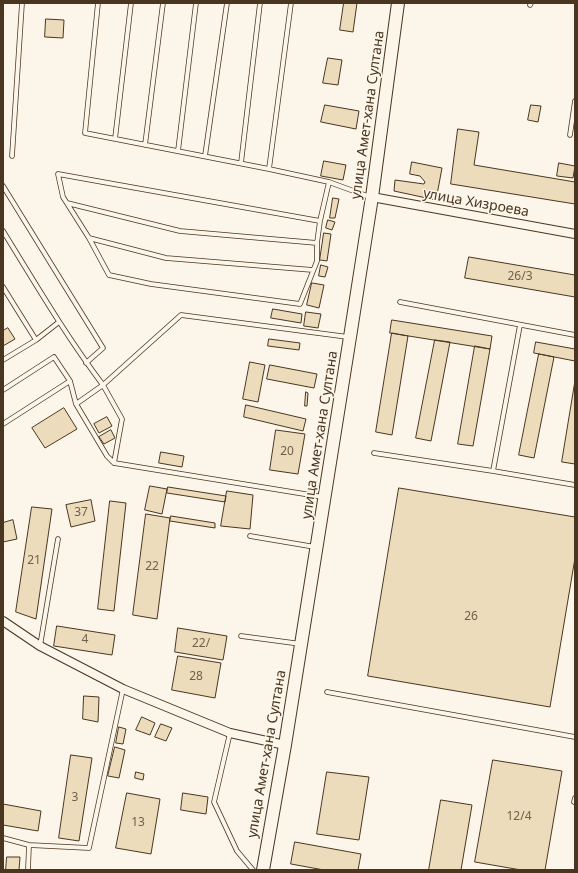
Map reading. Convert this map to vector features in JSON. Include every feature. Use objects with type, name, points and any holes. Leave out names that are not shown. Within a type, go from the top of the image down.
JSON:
[{"type":"main road","name":"улица Амет-хана Султана","points":[[263,870],[285,745],[372,197],[398,3]]},
{"type":"street","name":"улица Хизроева","points":[[372,197],[575,234]]},
{"type":"street","points":[[3,621],[40,646],[123,689],[230,733],[285,745]]},
{"type":"lane","points":[[12,156],[22,3]]},
{"type":"lane","points":[[98,3],[85,133],[329,182],[372,197]]},
{"type":"lane","points":[[115,139],[130,3]]},
{"type":"lane","points":[[145,145],[162,3]]},
{"type":"lane","points":[[178,151],[196,3]]},
{"type":"lane","points":[[205,156],[227,3]]},
{"type":"lane","points":[[240,163],[260,3]]},
{"type":"lane","points":[[269,169],[291,3]]},
{"type":"lane","points":[[570,135],[575,101]]},
{"type":"lane","points":[[320,221],[58,174],[63,197],[89,238],[109,275],[151,284],[300,304],[317,261],[317,243],[320,221],[329,182]]},
{"type":"lane","points":[[3,186],[103,348],[86,363]]},
{"type":"lane","points":[[67,203],[180,231],[317,243]]},
{"type":"lane","points":[[3,231],[59,322],[86,363],[103,385],[122,419],[114,463]]},
{"type":"lane","points":[[89,238],[166,258],[313,270]]},
{"type":"lane","points":[[3,287],[36,340]]},
{"type":"lane","points":[[400,302],[575,335]]},
{"type":"lane","points":[[76,404],[103,385],[181,315],[350,337]]},
{"type":"lane","points":[[3,360],[36,340],[59,322]]},
{"type":"lane","points":[[493,471],[520,325]]},
{"type":"lane","points":[[3,390],[54,357],[70,381],[76,404],[107,456],[114,463],[325,498]]},
{"type":"lane","points":[[3,424],[70,381]]},
{"type":"lane","points":[[374,453],[575,485]]},
{"type":"lane","points":[[250,536],[317,547]]},
{"type":"lane","points":[[40,646],[58,539]]},
{"type":"lane","points":[[241,636],[301,644]]},
{"type":"lane","points":[[3,838],[29,845],[89,848],[123,689]]},
{"type":"lane","points":[[327,692],[575,738]]},
{"type":"lane","points":[[230,733],[214,802],[237,851],[253,870]]},
{"type":"lane","points":[[28,870],[29,845]]},
{"type":"building","points":[[344,3],[357,3],[353,32],[340,30]]},
{"type":"building","points":[[46,19],[64,20],[63,38],[45,37]]},
{"type":"building","points":[[328,58],[342,60],[338,85],[323,83]]},
{"type":"building","points":[[325,105],[359,111],[356,129],[321,122]]},
{"type":"building","points":[[531,105],[541,106],[538,122],[528,120]]},
{"type":"building","points":[[458,129],[479,132],[474,165],[575,182],[575,204],[451,184]]},
{"type":"building","points":[[324,161],[346,165],[343,180],[321,176]]},
{"type":"building","points":[[412,162],[442,168],[436,200],[394,191],[395,180],[424,184],[425,182],[420,176],[410,174]]},
{"type":"building","points":[[559,163],[575,166],[573,178],[557,176]]},
{"type":"building","points":[[333,198],[339,199],[335,218],[330,218]]},
{"type":"building","points":[[328,220],[335,222],[332,230],[326,228]]},
{"type":"building","points":[[324,233],[331,234],[327,261],[320,260]]},
{"type":"building","points":[[469,257],[575,275],[575,297],[465,278]]},
{"type":"building","points":[[321,265],[328,267],[325,277],[319,276]]},
{"type":"building","points":[[312,283],[324,285],[319,308],[307,305]]},
{"type":"building","points":[[273,309],[302,314],[301,323],[271,318]]},
{"type":"building","points":[[306,312],[321,314],[318,328],[304,326]]},
{"type":"building","points":[[392,320],[492,336],[490,349],[390,333]]},
{"type":"building","points":[[8,328],[15,339],[3,346],[3,331]]},
{"type":"building","points":[[392,333],[408,336],[392,435],[376,432]]},
{"type":"building","points":[[269,339],[300,343],[299,350],[268,346]]},
{"type":"building","points":[[435,340],[450,342],[431,441],[416,438]]},
{"type":"building","points":[[536,342],[575,349],[575,361],[534,353]]},
{"type":"building","points":[[475,346],[490,349],[473,446],[458,444]]},
{"type":"building","points":[[539,354],[554,357],[534,458],[519,455]]},
{"type":"building","points":[[250,362],[265,365],[258,402],[243,399]]},
{"type":"building","points":[[270,365],[317,374],[314,388],[267,379]]},
{"type":"building","points":[[575,381],[575,464],[562,462]]},
{"type":"building","points":[[306,392],[308,393],[307,406],[305,406]]},
{"type":"building","points":[[246,405],[306,419],[303,431],[244,417]]},
{"type":"building","points":[[64,408],[77,429],[45,448],[32,428]]},
{"type":"building","points":[[107,417],[112,426],[99,433],[94,424]]},
{"type":"building","points":[[111,430],[115,438],[104,444],[99,437]]},
{"type":"building","points":[[276,430],[305,434],[298,474],[270,470]]},
{"type":"building","points":[[161,452],[184,456],[182,467],[159,463]]},
{"type":"building","points":[[150,486],[167,489],[162,514],[145,510]]},
{"type":"building","points":[[168,487],[226,496],[225,502],[167,493]]},
{"type":"building","points":[[399,488],[575,517],[575,558],[550,707],[368,676]]},
{"type":"building","points":[[227,491],[253,495],[250,529],[221,526]]},
{"type":"building","points":[[91,500],[95,521],[71,527],[66,505]]},
{"type":"building","points":[[110,501],[126,503],[114,611],[98,609]]},
{"type":"building","points":[[32,507],[52,509],[36,619],[16,612]]},
{"type":"building","points":[[146,514],[170,518],[157,619],[133,615]]},
{"type":"building","points":[[171,516],[215,523],[215,528],[170,521]]},
{"type":"building","points":[[13,520],[17,539],[3,542],[3,523]]},
{"type":"building","points":[[57,626],[115,635],[112,655],[54,646]]},
{"type":"building","points":[[178,628],[227,636],[223,660],[175,652]]},
{"type":"building","points":[[178,656],[221,663],[215,698],[172,690]]},
{"type":"building","points":[[84,696],[99,697],[98,722],[83,719]]},
{"type":"building","points":[[142,717],[155,723],[150,735],[136,730]]},
{"type":"building","points":[[161,724],[172,728],[166,741],[155,737]]},
{"type":"building","points":[[119,727],[126,729],[123,744],[116,743]]},
{"type":"building","points":[[115,747],[125,750],[119,778],[108,776]]},
{"type":"building","points":[[71,755],[92,758],[79,841],[59,838]]},
{"type":"building","points":[[493,760],[562,771],[545,870],[521,870],[475,862]]},
{"type":"building","points":[[136,772],[144,774],[143,780],[135,778]]},
{"type":"building","points":[[327,772],[369,777],[359,840],[317,834]]},
{"type":"building","points":[[127,793],[160,799],[151,854],[116,848]]},
{"type":"building","points":[[183,793],[208,797],[206,814],[181,810]]},
{"type":"building","points":[[441,800],[472,805],[461,870],[429,870]]},
{"type":"building","points":[[3,804],[41,811],[38,831],[3,825]]},
{"type":"building","points":[[295,842],[361,854],[358,870],[324,870],[291,864]]},
{"type":"building","points":[[7,857],[20,857],[19,870],[6,870]]}]
